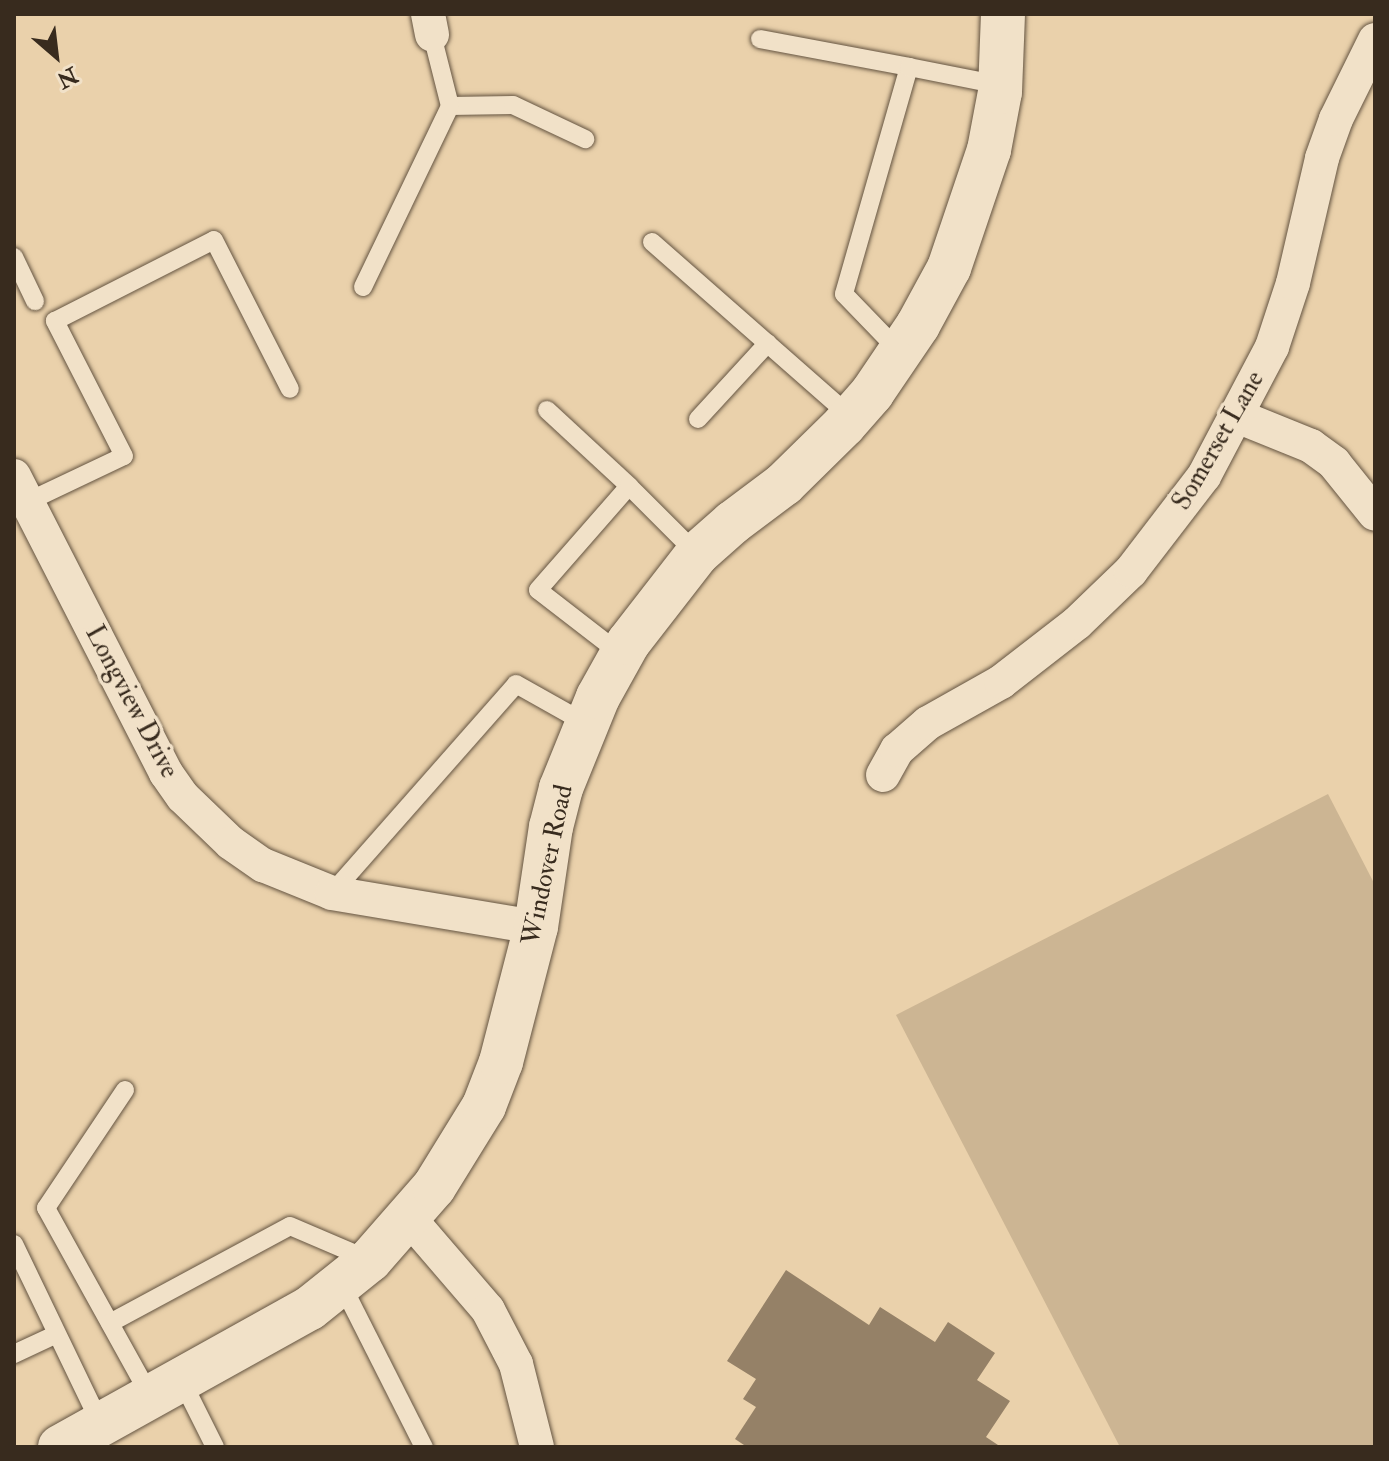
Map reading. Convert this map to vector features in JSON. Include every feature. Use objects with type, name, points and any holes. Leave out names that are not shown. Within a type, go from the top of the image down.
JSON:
[{"type":"street","name":"Windover Road","points":[[60,1447],[310,1308],[356,1272],[409,1218],[434,1187],[484,1106],[517,1009],[536,927],[551,827],[561,788],[587,724],[622,655],[697,554],[784,484],[851,417],[900,352],[949,268],[989,150],[1000,85],[1003,14]]},
{"type":"street","name":"Somerset Lane","points":[[883,775],[897,750],[911,737],[1001,682],[1041,653],[1131,571],[1177,515],[1237,416],[1272,347],[1293,283],[1322,158],[1336,119],[1375,40]]},
{"type":"street","points":[[1237,416],[1311,446],[1334,463],[1375,514]]},
{"type":"street","name":"Longview Drive","points":[[20,489],[166,773],[183,797],[231,843],[263,865],[332,893],[536,927]]},
{"type":"street","points":[[409,1218],[488,1310],[516,1364],[537,1447]]},
{"type":"lane","points":[[363,287],[450,106],[430,24]]},
{"type":"lane","points":[[760,39],[1000,85]]},
{"type":"lane","points":[[900,352],[844,294],[909,67]]},
{"type":"lane","points":[[450,106],[513,105],[585,139]]},
{"type":"lane","points":[[20,489],[124,456],[55,321],[214,240],[290,389]]},
{"type":"lane","points":[[652,242],[851,417]]},
{"type":"lane","points":[[14,257],[35,301]]},
{"type":"lane","points":[[698,419],[768,343]]},
{"type":"lane","points":[[547,410],[697,554]]},
{"type":"lane","points":[[622,655],[538,590],[629,486]]},
{"type":"lane","points":[[332,893],[516,684],[587,724]]},
{"type":"lane","points":[[125,1090],[46,1208],[110,1323],[215,1447]]},
{"type":"lane","points":[[110,1323],[290,1226],[356,1272],[424,1447]]},
{"type":"lane","points":[[14,1244],[101,1425]]},
{"type":"lane","points":[[14,1354],[57,1334]]},
{"type":"shaded area","points":[[1328,794],[1375,885],[1375,1447],[1120,1447],[896,1015]]},
{"type":"building","points":[[786,1270],[869,1325],[880,1307],[935,1342],[948,1322],[995,1353],[977,1380],[1010,1401],[986,1437],[1001,1447],[747,1447],[735,1439],[756,1407],[743,1399],[756,1379],[727,1361]]}]
